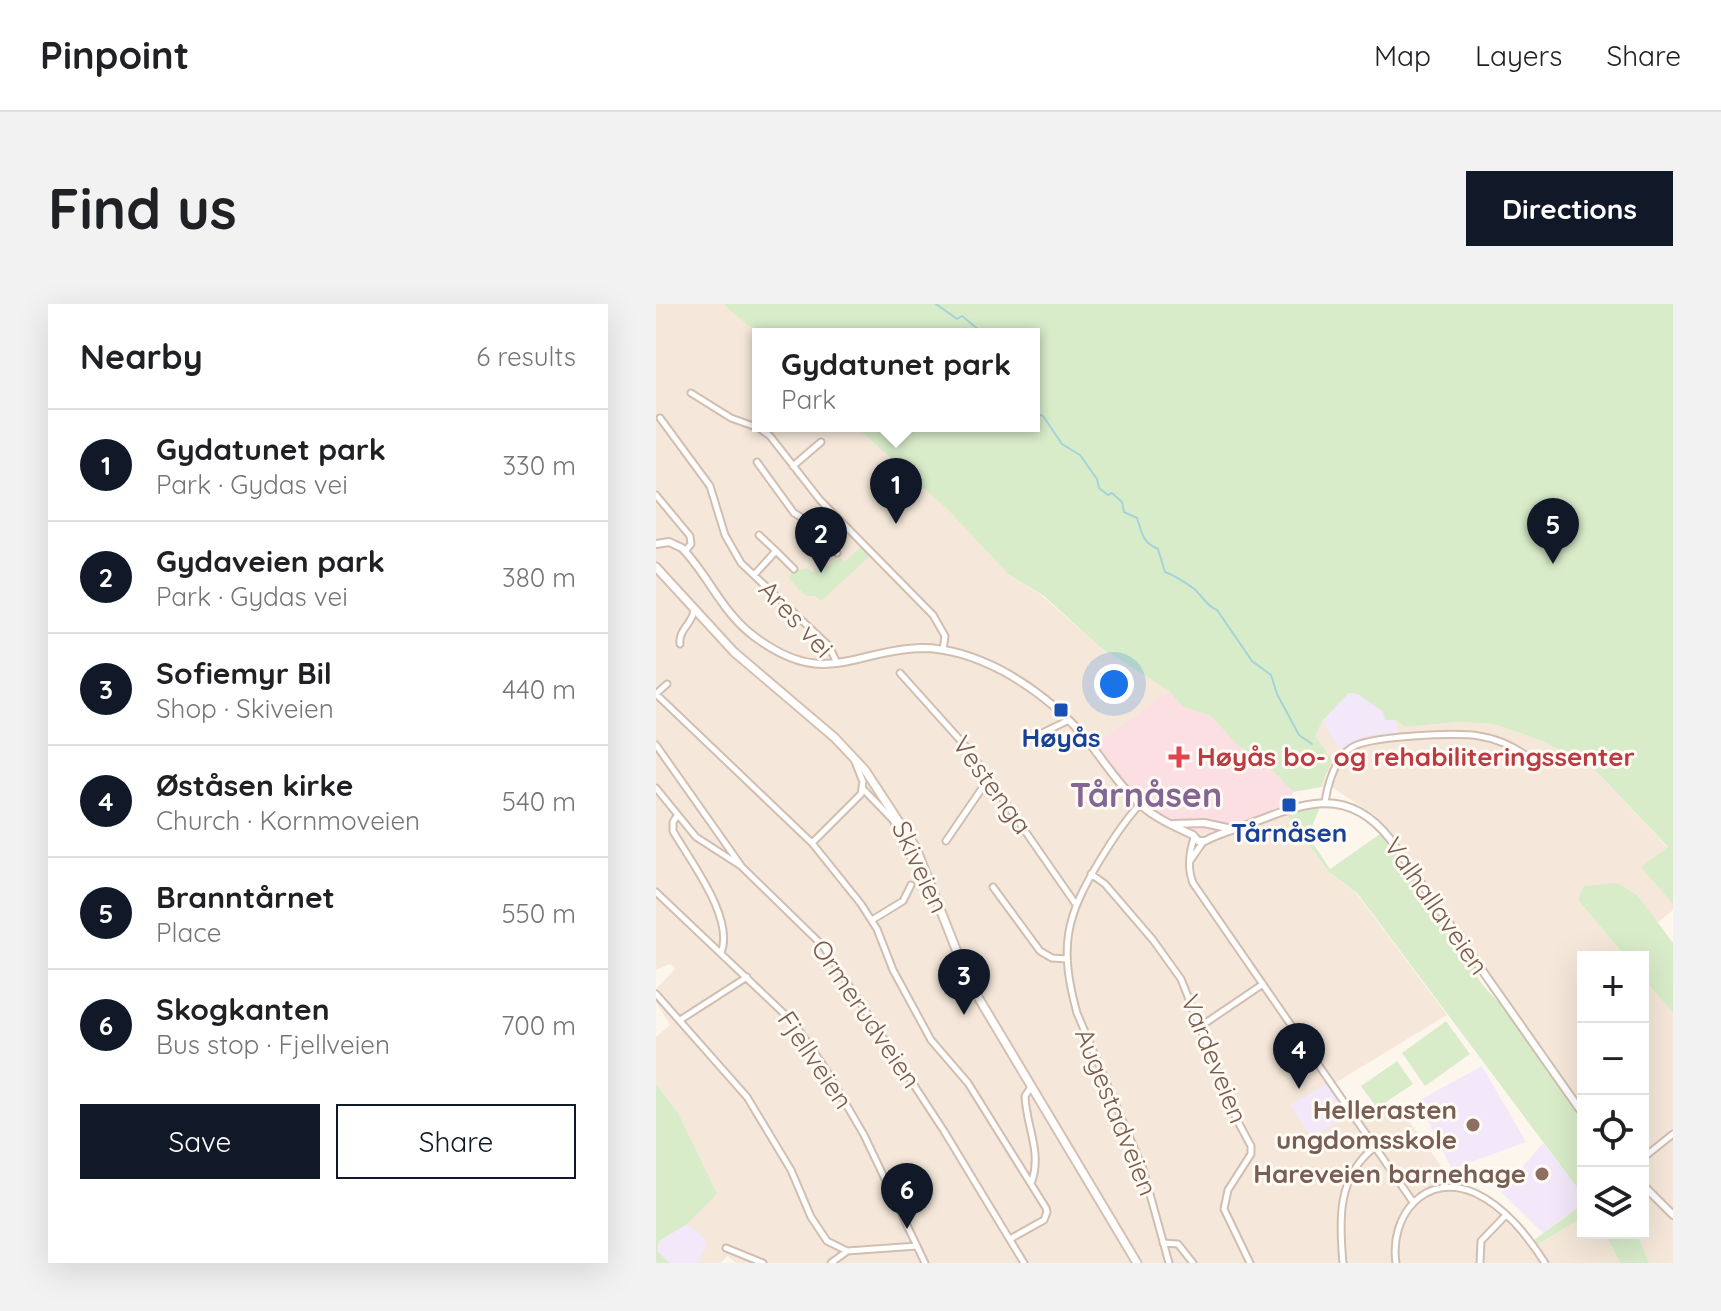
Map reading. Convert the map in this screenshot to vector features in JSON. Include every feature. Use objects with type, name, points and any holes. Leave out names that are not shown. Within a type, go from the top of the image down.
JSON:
[{"type":"main road","name":"Skiveien","points":[[657,568],[748,666],[854,757],[878,786],[916,848],[965,972],[1137,1263]]},
{"type":"street","points":[[691,393],[731,418],[752,426]]},
{"type":"street","name":"Ares vei","points":[[660,418],[710,486],[730,547],[741,563],[829,646],[837,664]]},
{"type":"street","points":[[764,432],[820,500],[933,615],[945,636],[943,650]]},
{"type":"street","points":[[793,466],[821,442]]},
{"type":"street","points":[[757,462],[794,513],[804,519],[837,553]]},
{"type":"street","points":[[656,495],[690,536],[691,544],[685,551]]},
{"type":"street","name":"Ares vei","points":[[759,535],[794,569]]},
{"type":"street","points":[[656,544],[673,543],[685,551],[726,609],[757,638],[798,660],[837,664],[900,650],[943,650],[971,657],[1002,671],[1036,692],[1069,720],[1139,805],[1194,837],[1206,840]]},
{"type":"street","name":"Ares vei","points":[[754,575],[776,551]]},
{"type":"street","points":[[680,644],[679,638],[694,610]]},
{"type":"street","name":"Vestenga","points":[[900,673],[957,735],[1075,903]]},
{"type":"street","points":[[667,684],[656,694],[812,843],[872,920],[893,970],[931,1040],[968,1083],[1046,1208],[1046,1216],[1010,1239]]},
{"type":"street","points":[[1036,736],[1069,720]]},
{"type":"street","points":[[1325,802],[1332,775],[1341,759],[1353,747],[1370,740],[1476,735],[1509,746],[1534,762]]},
{"type":"street","name":"Ormerudveien","points":[[656,745],[742,867],[823,946],[944,1131],[1024,1263]]},
{"type":"street","points":[[854,757],[863,789],[893,820],[913,862]]},
{"type":"street","points":[[946,841],[989,778]]},
{"type":"street","points":[[656,788],[677,816],[709,848],[742,867]]},
{"type":"street","points":[[812,843],[857,800],[863,789]]},
{"type":"street","name":"Valhallaveien","points":[[1206,840],[1296,806],[1325,802],[1361,813],[1384,832],[1577,1105]]},
{"type":"street","name":"Augestadveien","points":[[1139,805],[1118,830],[1075,903],[1068,932],[1067,959],[1077,1013],[1138,1156],[1169,1263]]},
{"type":"street","points":[[677,816],[673,831],[709,892],[724,926],[725,944],[721,953]]},
{"type":"street","points":[[1173,824],[1201,823],[1209,826],[1212,832],[1190,861]]},
{"type":"street","points":[[1196,825],[1190,861],[1193,883],[1413,1202]]},
{"type":"street","name":"Valhallaveien","points":[[1209,826],[1234,829]]},
{"type":"street","name":"Vardeveien","points":[[1091,874],[1105,884],[1172,965],[1201,1026],[1236,1118],[1251,1146],[1251,1154],[1228,1190],[1224,1209],[1250,1263]]},
{"type":"street","points":[[872,920],[903,901],[911,885]]},
{"type":"street","points":[[993,887],[1040,951],[1052,958],[1067,959]]},
{"type":"street","name":"Fjellveien","points":[[656,892],[788,1016],[825,1068],[876,1157],[925,1263]]},
{"type":"street","points":[[680,1020],[747,977]]},
{"type":"street","points":[[1201,1026],[1263,984]]},
{"type":"street","points":[[656,994],[747,1097],[791,1170],[818,1230],[827,1241],[847,1251],[917,1246]]},
{"type":"street","points":[[1031,1087],[1025,1096],[1035,1144],[1035,1169],[1031,1182]]},
{"type":"street","points":[[1649,1153],[1673,1134]]},
{"type":"street","points":[[1343,1263],[1340,1220],[1344,1191],[1353,1171],[1375,1147]]},
{"type":"street","points":[[1396,1263],[1397,1231],[1413,1202],[1436,1190],[1462,1189],[1479,1196],[1506,1215],[1545,1263]]},
{"type":"street","points":[[1649,1191],[1673,1215]]},
{"type":"street","points":[[1480,1263],[1481,1241],[1506,1215]]},
{"type":"street","points":[[1163,1243],[1171,1241],[1178,1244],[1193,1263]]},
{"type":"street","points":[[726,1248],[763,1263]]},
{"type":"street","points":[[831,1263],[847,1251]]},
{"type":"shaded area","points":[[656,304],[723,304],[754,328],[752,432],[862,432],[949,511],[1008,574],[1041,595],[1101,648],[1169,691],[1096,745],[1141,802],[1176,822],[1284,811],[1329,872],[1356,893],[1447,1015],[1335,1083],[1357,1122],[1397,1104],[1455,1186],[1479,1190],[1494,1199],[1524,1226],[1537,1245],[1577,1221],[1577,1239],[1608,1239],[1620,1263],[736,1263],[728,1256],[720,1263],[670,1263],[678,1113],[656,1084],[656,1037],[670,1025],[656,1002],[656,989],[675,969],[670,964],[656,970]]},
{"type":"shaded area","name":"Høyås bo- og rehabiliteringssenter","points":[[1169,691],[1183,707],[1211,716],[1237,745],[1271,769],[1293,792],[1284,811],[1227,831],[1202,833],[1141,802],[1095,745]]},
{"type":"shaded area","points":[[1349,693],[1358,694],[1395,720],[1398,733],[1371,735],[1339,749],[1323,720]]},
{"type":"shaded area","points":[[1323,720],[1395,720],[1405,727],[1458,722],[1494,724],[1545,742],[1595,770],[1668,848],[1642,867],[1673,904],[1673,910],[1657,923],[1638,896],[1578,900],[1621,951],[1577,951],[1577,1112],[1380,834],[1376,816],[1333,788],[1321,787],[1328,774],[1315,736]]},
{"type":"shaded area","points":[[1649,985],[1673,1013],[1673,1263],[1649,1263],[1639,1239],[1649,1239]]},
{"type":"shaded area","name":"Hellerasten ungdomsskole","points":[[1482,1066],[1526,1142],[1452,1169],[1418,1101]]},
{"type":"shaded area","points":[[1326,1084],[1348,1117],[1311,1136],[1290,1105]]},
{"type":"shaded area","name":"Hareveien barnehage","points":[[1543,1143],[1577,1187],[1577,1208],[1543,1233],[1501,1192]]},
{"type":"shaded area","points":[[687,1224],[708,1242],[698,1263],[670,1263],[656,1251],[659,1241]]},
{"type":"green space","points":[[723,304],[1673,304],[1673,904],[1641,867],[1668,847],[1595,770],[1545,742],[1494,724],[1458,722],[1405,727],[1395,720],[1385,720],[1383,712],[1358,694],[1349,693],[1323,720],[1315,736],[1332,760],[1321,787],[1293,792],[1271,769],[1237,745],[1211,716],[1183,707],[1169,691],[1101,648],[1044,596],[1008,574],[949,511],[862,432],[1040,432],[1040,328],[754,328]]},
{"type":"green space","points":[[862,546],[871,555],[821,601],[815,596],[806,596],[790,580],[793,571],[807,568],[813,572],[824,562],[828,566],[840,557],[845,562]]},
{"type":"green space","points":[[1320,807],[1308,836],[1330,869],[1380,834],[1474,967],[1482,984],[1505,1010],[1577,1112],[1577,1187],[1357,893],[1329,872],[1284,811]]},
{"type":"green space","points":[[1618,883],[1638,896],[1673,943],[1673,1013],[1649,985],[1649,951],[1621,951],[1578,900],[1584,886]]},
{"type":"green space","points":[[1446,1021],[1470,1054],[1425,1086],[1402,1053]]},
{"type":"green space","points":[[1397,1061],[1413,1084],[1377,1108],[1361,1086]]},
{"type":"green space","points":[[656,1084],[678,1113],[717,1194],[687,1224],[659,1241],[657,1251],[670,1263],[656,1263]]},
{"type":"green space","points":[[1577,1208],[1577,1221],[1537,1245],[1534,1240]]},
{"type":"green space","points":[[1608,1239],[1639,1239],[1649,1263],[1620,1263]]},
{"type":"waterway","points":[[936,304],[957,319],[962,316],[977,328]]},
{"type":"waterway","points":[[1040,415],[1062,444],[1080,455],[1097,479],[1099,488],[1108,495],[1112,493],[1122,502],[1124,512],[1137,518],[1146,540],[1158,549],[1165,572],[1193,588],[1217,610],[1252,661],[1271,675],[1277,694],[1299,735],[1312,744]]},
{"type":"place","name":"Gydatunet park","points":[[896,524]]},
{"type":"place","name":"Branntårnet","points":[[1553,564]]},
{"type":"place","name":"Gydaveien park","points":[[821,573]]},
{"type":"place","name":"Høyås","points":[[1061,710]]},
{"type":"place","name":"Høyås bo- og rehabiliteringssenter","points":[[1179,757]]},
{"type":"place","name":"Tårnåsen","points":[[1289,805]]},
{"type":"place","name":"Sofiemyr Bil","points":[[964,1015]]},
{"type":"place","name":"Øståsen kirke","points":[[1299,1089]]},
{"type":"place","name":"Hellerasten ungdomsskole","points":[[1473,1125]]},
{"type":"place","name":"Hareveien barnehage","points":[[1542,1174]]},
{"type":"place","name":"Skogkanten","points":[[907,1229]]},
{"type":"district","name":"Tårnåsen","points":[[1146,795]]}]
